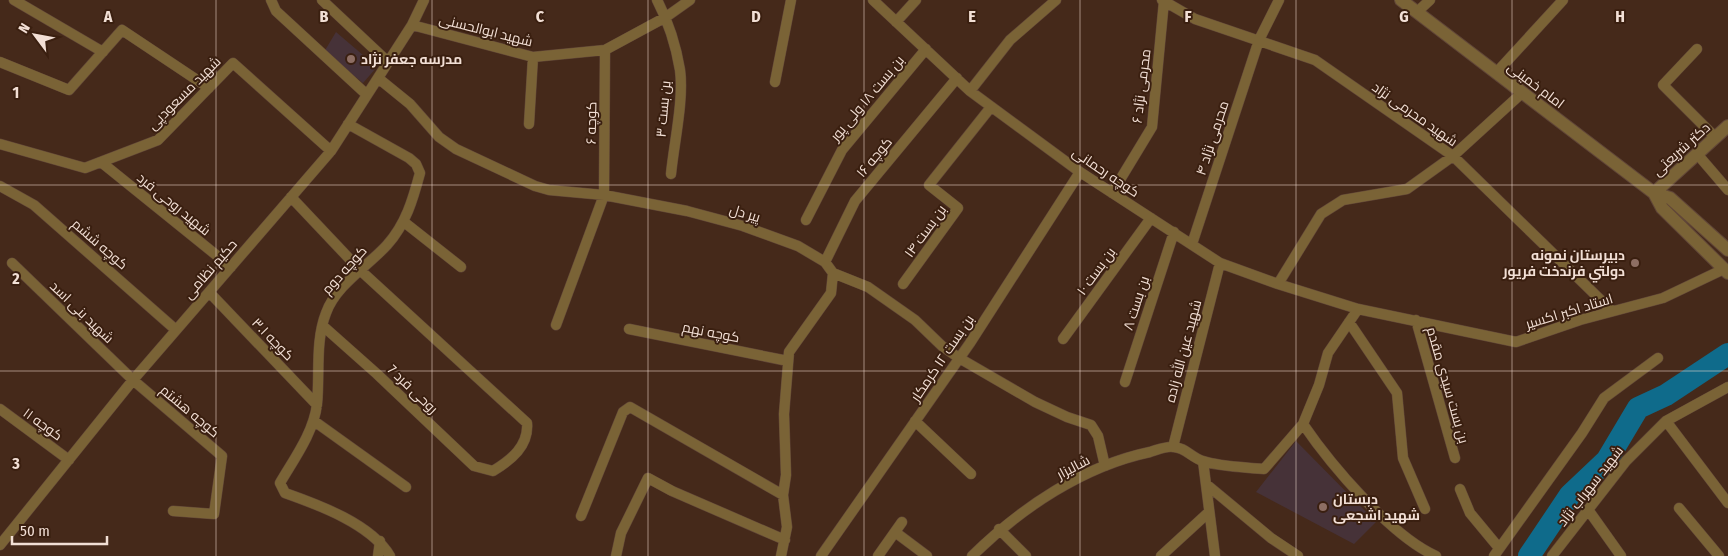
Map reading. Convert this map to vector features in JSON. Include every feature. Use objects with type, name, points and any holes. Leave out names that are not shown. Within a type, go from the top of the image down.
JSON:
[{"type":"street","points":[[14,0],[103,52]]},
{"type":"street","points":[[271,0],[276,12],[366,94]]},
{"type":"street","points":[[322,0],[388,62]]},
{"type":"street","name":"حکیم نظامی","points":[[0,545],[133,380],[331,151],[412,25],[424,0]]},
{"type":"street","name":"بن بست ۳","points":[[657,0],[666,17],[680,70],[680,96],[671,174]]},
{"type":"street","name":"شهید ابوالحسنی","points":[[412,25],[533,57],[605,50],[666,17],[690,0]]},
{"type":"street","points":[[775,82],[791,0]]},
{"type":"street","name":"کوچه رحمانی","points":[[873,0],[970,91],[991,108],[1080,172],[1220,263],[1278,284],[1358,309]]},
{"type":"street","points":[[896,22],[916,0]]},
{"type":"street","points":[[970,91],[1010,40],[1056,0]]},
{"type":"street","name":"محرمی نژاد ۴","points":[[1192,244],[1259,40],[1279,0]]},
{"type":"street","name":"امام خمینی","points":[[1401,0],[1654,193],[1670,198],[1728,250]]},
{"type":"street","points":[[1417,12],[1430,0]]},
{"type":"street","points":[[1496,73],[1563,0]]},
{"type":"street","name":"شهید محرمی نژاد","points":[[1163,1],[1195,20],[1315,60],[1452,156],[1612,311]]},
{"type":"street","name":"محرمی نژاد ۶","points":[[1112,193],[1152,127],[1163,1]]},
{"type":"street","points":[[0,62],[68,90],[122,30],[209,88]]},
{"type":"street","points":[[1697,48],[1664,85],[1716,138]]},
{"type":"street","name":"کوچه ۶","points":[[556,325],[604,195],[605,50]]},
{"type":"street","name":"بن بست ۱۸ ولی پور","points":[[806,220],[842,150],[926,50]]},
{"type":"street","points":[[530,124],[533,57]]},
{"type":"street","name":"شهید مسعودپی","points":[[0,144],[85,168],[158,140],[233,63],[331,151]]},
{"type":"street","name":"پیر دل","points":[[378,78],[410,104],[439,137],[456,149],[535,186],[548,190],[604,195],[686,211],[742,226],[798,246],[825,262],[833,273]]},
{"type":"street","name":"کوچه ۱۶","points":[[825,262],[855,200],[956,78]]},
{"type":"street","points":[[1278,284],[1321,214],[1343,200],[1407,189],[1452,156],[1522,93]]},
{"type":"street","name":"بن بست ۱۴","points":[[904,284],[958,208],[929,186],[991,108]]},
{"type":"street","name":"کوچه دوم","points":[[348,124],[409,158],[416,164],[420,173],[404,222],[387,244],[341,290],[326,312],[319,355],[317,404],[314,421],[280,483],[285,493],[353,522],[380,541]]},
{"type":"street","name":"دکتر شریعتی","points":[[1654,193],[1728,126]]},
{"type":"street","points":[[1698,155],[1728,190]]},
{"type":"street","name":"شهید روحی فرد","points":[[101,162],[231,267]]},
{"type":"street","name":"بن بست ۱۲ کرمکار","points":[[821,556],[959,358],[1080,172]]},
{"type":"street","name":"کوچه ششم","points":[[0,186],[34,205],[176,330]]},
{"type":"street","name":"امام خمینی","points":[[1654,193],[1662,208],[1726,271]]},
{"type":"street","points":[[291,197],[360,270]]},
{"type":"street","name":"بن بست ۱۰","points":[[1063,340],[1151,218]]},
{"type":"street","points":[[404,222],[461,267]]},
{"type":"street","name":"بن بست ۸","points":[[1124,382],[1174,232]]},
{"type":"street","name":"شهید بنی اسد","points":[[12,262],[133,380]]},
{"type":"street","name":"شهید عین الله زاده","points":[[1173,447],[1220,263]]},
{"type":"street","name":"روحی فرد 7","points":[[323,326],[377,374],[474,466],[493,471],[514,455],[526,439],[527,423],[360,270]]},
{"type":"street","name":"استاد اکبر اکسیر","points":[[1358,309],[1516,342],[1580,320],[1663,298],[1726,271]]},
{"type":"street","points":[[781,556],[787,527],[783,495],[786,474],[784,414],[789,352],[831,292],[833,273],[868,287],[915,320],[942,346],[959,358],[1035,402],[1091,425],[1098,436],[1105,466]]},
{"type":"street","name":"کوچه ۳.۱","points":[[209,292],[317,404]]},
{"type":"street","points":[[1173,447],[1187,451],[1203,461],[1264,469],[1303,424],[1319,385],[1328,353],[1358,309]]},
{"type":"street","name":"بن بست سیدی مقدم","points":[[1416,320],[1454,458]]},
{"type":"street","points":[[1349,322],[1397,393],[1403,458],[1425,509]]},
{"type":"street","name":"کوچه نهم","points":[[629,330],[788,361]]},
{"type":"street","points":[[1460,489],[1470,513],[1496,552],[1582,433],[1604,398],[1658,358]]},
{"type":"street","name":"کوچه هشتم","points":[[133,380],[222,456],[214,514],[173,511]]},
{"type":"street","name":"شهید سهراب نژاد","points":[[1552,556],[1626,461],[1666,421],[1728,388]]},
{"type":"street","points":[[581,516],[623,412],[630,407],[783,495]]},
{"type":"street","name":"کوچه ۱۱","points":[[0,409],[69,460]]},
{"type":"street","points":[[314,421],[406,487]]},
{"type":"street","points":[[915,421],[971,474]]},
{"type":"street","points":[[1666,421],[1728,503]]},
{"type":"street","points":[[1303,424],[1320,449],[1395,530],[1436,556]]},
{"type":"street","name":"شالیزار","points":[[972,556],[999,529],[1046,497],[1088,472],[1133,455],[1173,447]]},
{"type":"street","points":[[1203,461],[1215,556]]},
{"type":"street","points":[[616,556],[621,533],[648,478],[672,491],[784,540]]},
{"type":"street","points":[[1206,484],[1270,538],[1298,556]]},
{"type":"street","points":[[1679,508],[1719,556]]},
{"type":"street","points":[[1588,511],[1621,556]]},
{"type":"street","points":[[1161,556],[1209,512]]},
{"type":"street","points":[[878,556],[902,522]]},
{"type":"street","points":[[999,529],[1026,556]]},
{"type":"street","points":[[895,532],[927,556]]},
{"type":"street","points":[[378,556],[380,541]]},
{"type":"street","points":[[380,541],[390,556]]},
{"type":"shaded area","name":"مدرسه جعفر نژاد","points":[[336,32],[377,67],[363,83],[324,52]]},
{"type":"shaded area","name":"دبستان شهید اشجعی","points":[[1296,441],[1376,522],[1354,544],[1256,492]]},
{"type":"waterway","points":[[1529,556],[1570,495],[1607,460],[1638,408],[1666,395],[1728,354]]},
{"type":"place","name":"مدرسه جعفر نژاد","points":[[351,59]]},
{"type":"place","name":"دبیرستان نمونه دولتي فرندخت فريور","points":[[1635,263]]},
{"type":"place","name":"دبستان شهید اشجعی","points":[[1323,507]]}]
